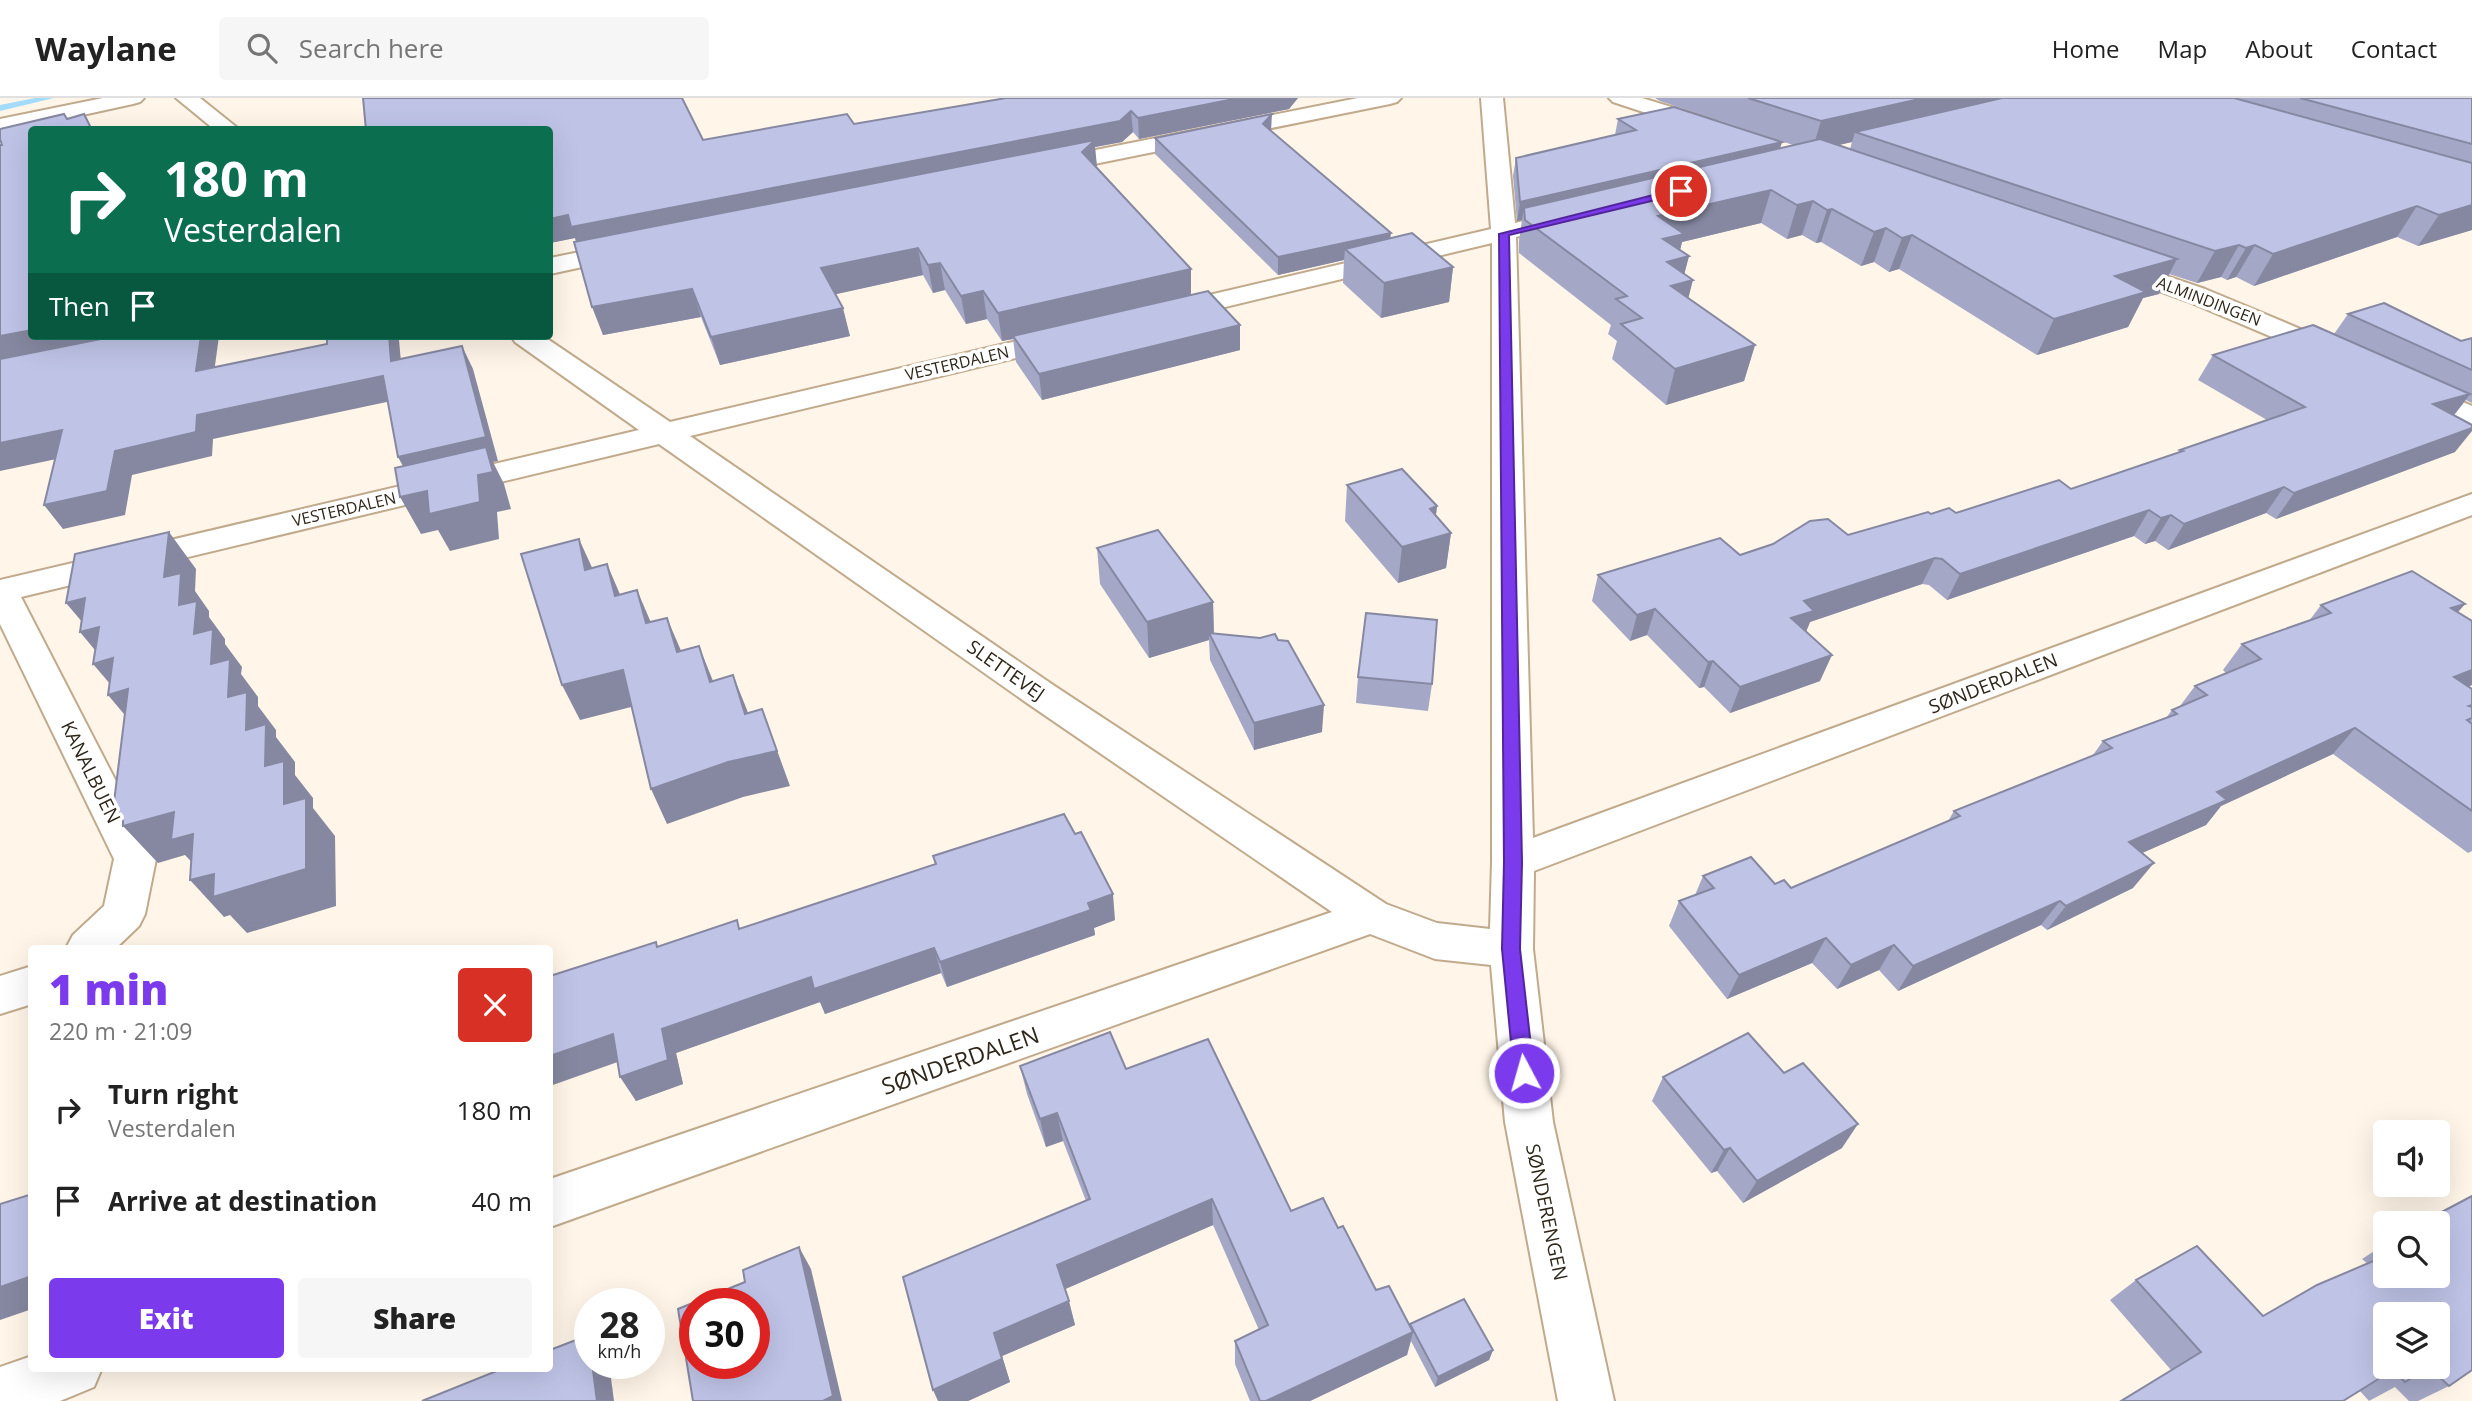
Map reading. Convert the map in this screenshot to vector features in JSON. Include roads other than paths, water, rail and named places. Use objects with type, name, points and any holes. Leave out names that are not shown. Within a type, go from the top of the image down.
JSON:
[{"type":"street","points":[[0,126],[133,98]]},
{"type":"street","points":[[187,98],[224,126]]},
{"type":"street","points":[[1024,171],[1390,98]]},
{"type":"street","name":"SØNDERENGEN","points":[[1492,98],[1504,234],[1513,862],[1511,949],[1529,1122],[1586,1401]]},
{"type":"street","points":[[1620,98],[1734,134]]},
{"type":"street","points":[[1139,320],[1597,211]]},
{"type":"street","points":[[553,265],[644,247]]},
{"type":"street","name":"ALMINDINGEN","points":[[2093,259],[2209,300],[2284,330],[2359,365]]},
{"type":"street","name":"VESTERDALEN","points":[[0,591],[1085,333]]},
{"type":"street","name":"SLETTEVEJ","points":[[531,340],[1040,694],[1371,916],[1435,941],[1511,949]]},
{"type":"street","points":[[2384,376],[2472,417]]},
{"type":"street","name":"SØNDERDALEN","points":[[1513,862],[2472,504]]},
{"type":"street","name":"KANALBUEN","points":[[0,591],[135,859],[124,914],[91,945]]},
{"type":"street","name":"SØNDERDALEN","points":[[553,1202],[1371,916]]},
{"type":"street","points":[[0,995],[28,986]]},
{"type":"street","points":[[0,1395],[64,1372]]},
{"type":"waterway","points":[[0,108],[49,98]]}]
